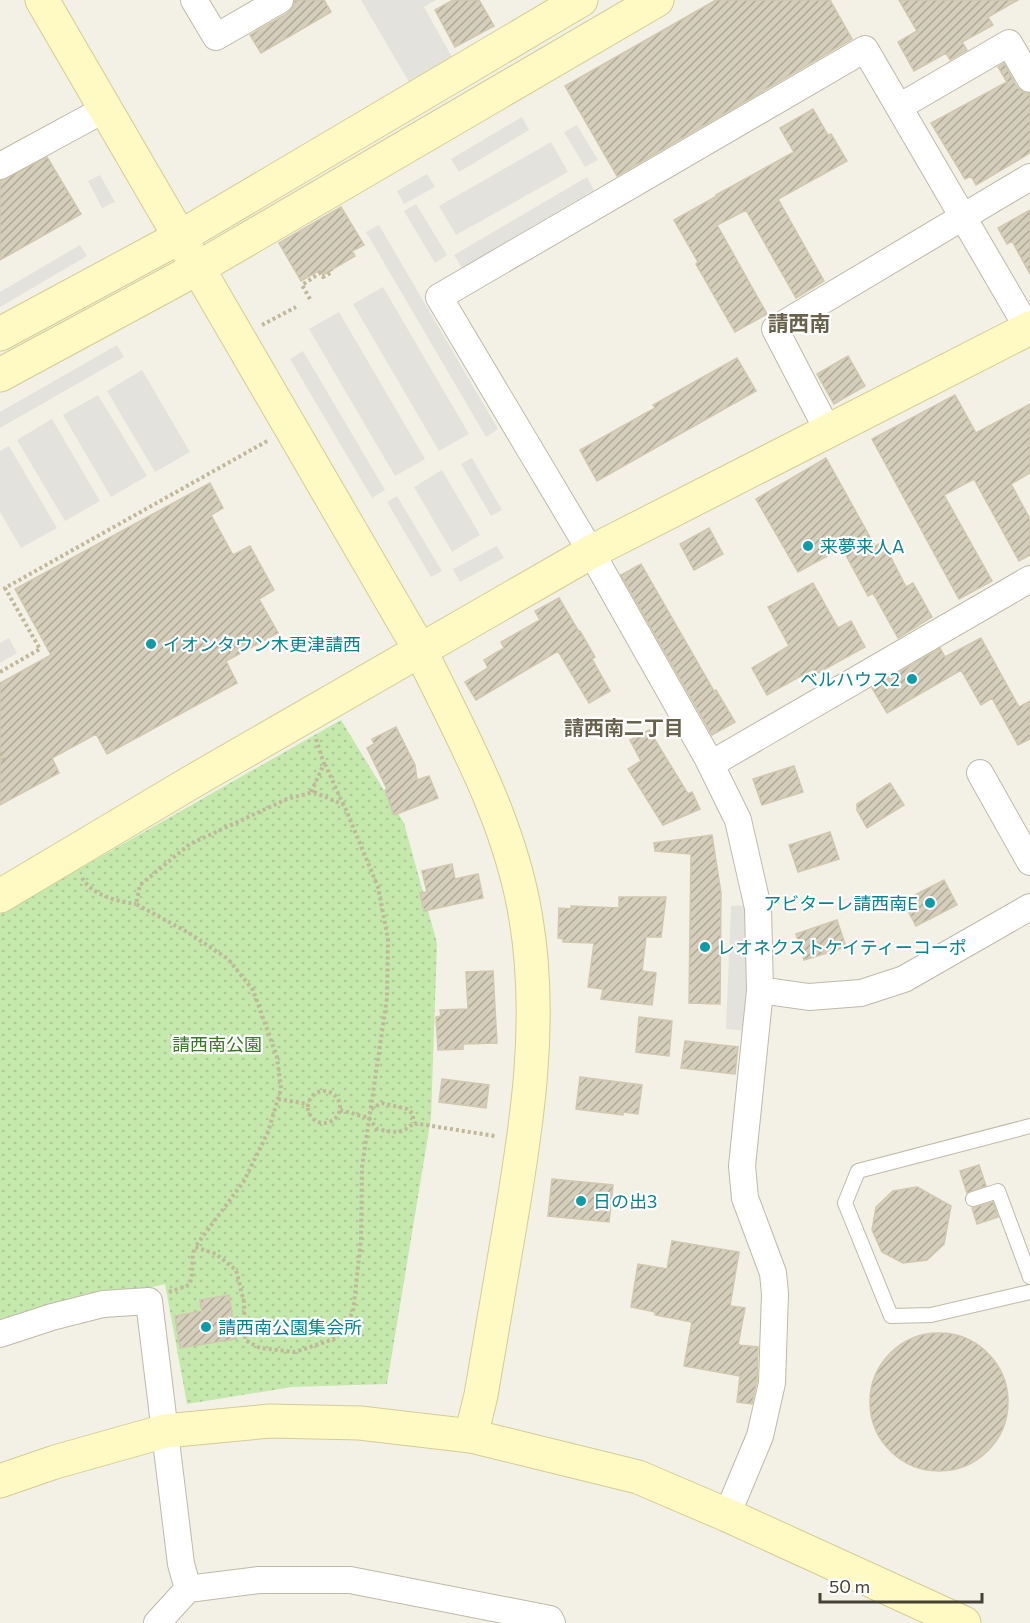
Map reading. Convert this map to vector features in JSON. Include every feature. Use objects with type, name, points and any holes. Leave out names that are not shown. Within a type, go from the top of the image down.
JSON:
[{"type":"street","points":[[42,0],[420,650],[471,753],[498,817],[526,918],[532,971],[533,1033],[526,1132],[481,1395],[471,1436]]},
{"type":"street","points":[[194,0],[216,37],[280,0]]},
{"type":"street","points":[[0,334],[180,237],[581,0]]},
{"type":"street","points":[[0,375],[198,268],[657,0]]},
{"type":"street","points":[[899,107],[1009,43],[1030,79]]},
{"type":"street","points":[[0,896],[591,552],[1030,330],[865,49],[439,297],[591,552],[711,764],[738,820],[748,857],[758,908],[760,990],[742,1174],[745,1198],[773,1273],[775,1294],[772,1383],[760,1436],[727,1515]]},
{"type":"street","points":[[0,166],[105,109]]},
{"type":"street","points":[[828,431],[775,329],[1030,177]]},
{"type":"street","points":[[711,764],[1030,579]]},
{"type":"street","points":[[980,773],[1030,862]]},
{"type":"street","points":[[760,990],[809,997],[861,993],[904,980],[1030,908]]},
{"type":"street","points":[[0,1334],[103,1304],[149,1300],[181,1564],[188,1589]]},
{"type":"street","points":[[0,1481],[56,1462],[165,1431],[270,1421],[360,1423],[471,1436],[638,1476],[964,1623]]},
{"type":"street","points":[[157,1623],[188,1589],[259,1580],[350,1580],[550,1619],[552,1623]]},
{"type":"lane","points":[[1030,1126],[858,1171],[846,1203],[891,1316],[931,1315],[1030,1292]]},
{"type":"lane","points":[[973,1199],[998,1191],[1030,1277]]},
{"type":"path","points":[[310,299],[302,285],[320,273],[323,277],[332,271],[335,277]]},
{"type":"path","points":[[256,328],[296,307]]},
{"type":"path","points":[[0,672],[40,649],[5,588],[270,440]]},
{"type":"path","points":[[195,1247],[216,1254],[237,1270],[244,1302],[245,1340],[260,1348],[295,1352],[337,1338],[353,1312],[361,1240],[362,1167],[387,998],[388,939],[378,887],[344,805],[324,764],[315,735],[303,718]]},
{"type":"path","points":[[0,753],[4,760]]},
{"type":"path","points":[[311,792],[324,764]]},
{"type":"path","points":[[136,904],[140,885],[190,844],[287,799],[311,792],[344,805]]},
{"type":"path","points":[[71,855],[88,888],[118,901],[136,904],[189,933],[228,959],[253,990],[277,1057],[281,1089],[268,1132],[244,1181],[195,1247],[192,1258],[192,1278],[189,1285],[149,1300]]},
{"type":"path","points":[[330,1092],[336,1096],[340,1110],[336,1116],[325,1122],[312,1118],[308,1104],[316,1093],[330,1092]]},
{"type":"path","points":[[278,1099],[308,1104]]},
{"type":"path","points":[[340,1110],[369,1118],[377,1129],[395,1133],[407,1130],[413,1123],[413,1114],[407,1108],[381,1103],[370,1109]]},
{"type":"path","points":[[413,1123],[495,1136]]},
{"type":"green space","name":"請西南公園","points":[[341,720],[404,823],[437,943],[431,1118],[387,1384],[292,1387],[187,1404],[165,1284],[48,1311],[0,1325],[0,914]]},
{"type":"shaded area","points":[[361,0],[436,0],[424,7],[452,57],[409,82]]},
{"type":"shaded area","points":[[522,117],[529,130],[459,172],[451,159]]},
{"type":"shaded area","points":[[577,125],[598,160],[585,167],[564,132]]},
{"type":"shaded area","points":[[551,142],[568,172],[456,235],[439,206]]},
{"type":"shaded area","points":[[427,174],[435,187],[404,204],[397,191]]},
{"type":"shaded area","points":[[100,175],[115,202],[102,208],[88,181]]},
{"type":"shaded area","points":[[587,177],[594,190],[462,268],[454,255]]},
{"type":"shaded area","points":[[416,204],[447,255],[435,263],[404,211]]},
{"type":"shaded area","points":[[379,225],[498,429],[486,437],[366,232]]},
{"type":"shaded area","points":[[80,245],[87,256],[0,307],[0,292]]},
{"type":"shaded area","points":[[383,287],[469,434],[439,451],[353,304]]},
{"type":"shaded area","points":[[339,312],[425,459],[395,476],[309,329]]},
{"type":"shaded area","points":[[117,345],[124,357],[0,428],[0,412]]},
{"type":"shaded area","points":[[303,351],[385,490],[372,498],[290,359]]},
{"type":"shaded area","points":[[142,370],[190,452],[155,472],[107,391]]},
{"type":"shaded area","points":[[98,395],[147,476],[111,497],[63,415]]},
{"type":"shaded area","points":[[52,419],[100,501],[65,521],[17,440]]},
{"type":"shaded area","points":[[9,446],[57,528],[21,548],[0,512],[0,451]]},
{"type":"shaded area","points":[[472,458],[502,510],[491,516],[461,464]]},
{"type":"shaded area","points":[[442,470],[480,535],[452,552],[414,487]]},
{"type":"shaded area","points":[[397,496],[442,571],[431,577],[387,502]]},
{"type":"shaded area","points":[[497,546],[504,558],[460,582],[453,569]]},
{"type":"shaded area","points":[[9,638],[17,653],[0,663],[0,643]]},
{"type":"shaded area","points":[[751,905],[749,1031],[726,1029],[731,906]]},
{"type":"building","points":[[295,0],[324,0],[331,12],[261,53],[250,35],[288,13]]},
{"type":"building","points":[[453,0],[479,0],[494,26],[455,47],[435,10]]},
{"type":"building","points":[[716,0],[830,0],[852,39],[617,176],[565,86]]},
{"type":"building","points":[[899,0],[1018,0],[988,17],[993,25],[962,42],[967,50],[950,60],[946,53],[914,71],[898,42],[917,31]]},
{"type":"building","points":[[1004,63],[1017,87],[1030,94],[1030,153],[976,185],[971,176],[965,179],[931,123],[1007,82],[998,67]]},
{"type":"building","points":[[813,109],[847,161],[778,199],[824,281],[796,298],[746,210],[717,225],[767,314],[735,332],[674,220],[794,152],[780,128]]},
{"type":"building","points":[[47,157],[81,214],[0,260],[0,181]]},
{"type":"building","points":[[341,207],[364,245],[352,251],[355,256],[323,275],[320,270],[301,281],[279,243]]},
{"type":"building","points":[[1030,210],[1030,274],[1012,241],[1007,244],[998,228]]},
{"type":"building","points":[[848,356],[865,386],[834,404],[817,374]]},
{"type":"building","points":[[737,358],[756,391],[597,481],[580,450],[655,408],[653,405]]},
{"type":"building","points":[[955,395],[976,433],[1030,404],[1030,473],[1011,484],[1030,519],[1030,555],[1019,561],[974,479],[944,495],[992,581],[959,599],[872,439]]},
{"type":"building","points":[[826,458],[875,546],[883,542],[906,587],[913,583],[932,617],[898,638],[873,593],[868,596],[842,548],[798,572],[756,499]]},
{"type":"building","name":"イオンタウン木更津請西","points":[[210,483],[223,508],[211,515],[233,555],[250,546],[274,590],[259,599],[278,633],[226,661],[237,683],[107,754],[96,734],[52,758],[59,773],[0,805],[0,683],[51,655],[15,589]]},
{"type":"building","points":[[709,528],[723,554],[694,570],[680,544]]},
{"type":"building","points":[[641,564],[714,691],[716,690],[735,722],[712,735],[621,575]]},
{"type":"building","points":[[813,583],[838,628],[851,621],[865,647],[816,674],[813,669],[767,695],[752,668],[789,646],[768,607]]},
{"type":"building","points":[[559,598],[595,657],[592,659],[610,691],[589,703],[558,651],[476,700],[465,682],[488,668],[484,660],[504,648],[501,642],[540,620],[535,611]]},
{"type":"building","points":[[981,638],[1019,707],[1030,701],[1030,739],[1018,745],[992,698],[981,705],[961,670],[887,713],[872,688],[940,648],[945,657]]},
{"type":"building","points":[[396,727],[415,765],[417,780],[429,776],[438,798],[394,815],[385,790],[387,789],[367,748],[374,744],[372,739]]},
{"type":"building","points":[[649,730],[688,794],[692,792],[700,809],[663,825],[628,769],[641,761],[630,740]]},
{"type":"building","points":[[794,766],[803,792],[762,805],[753,779]]},
{"type":"building","points":[[890,783],[904,805],[867,828],[857,810],[857,804]]},
{"type":"building","points":[[830,832],[839,859],[798,872],[789,845]]},
{"type":"building","name":"レオネクストケイティーコーポ","points":[[712,835],[721,893],[720,1004],[689,1003],[691,854],[655,851],[654,843]]},
{"type":"building","points":[[452,864],[455,879],[478,874],[483,898],[424,911],[420,893],[427,892],[422,871]]},
{"type":"building","name":"アビターレ請西南E","points":[[944,880],[957,905],[916,926],[903,901]]},
{"type":"building","points":[[619,897],[666,897],[661,937],[646,937],[642,971],[656,973],[652,1005],[601,999],[603,989],[588,987],[594,943],[563,942],[563,939],[558,938],[559,908],[571,909],[571,906],[619,908]]},
{"type":"building","points":[[837,920],[846,947],[804,960],[796,934]]},
{"type":"building","points":[[493,971],[497,1043],[463,1044],[463,1049],[438,1050],[436,1017],[441,1016],[440,1010],[468,1009],[466,972]]},
{"type":"building","points":[[639,1017],[672,1021],[669,1056],[636,1052]]},
{"type":"building","points":[[685,1041],[738,1047],[735,1074],[681,1068]]},
{"type":"building","points":[[580,1077],[642,1085],[638,1114],[623,1112],[623,1115],[576,1109]]},
{"type":"building","points":[[442,1079],[489,1085],[486,1108],[439,1102]]},
{"type":"building","points":[[979,1165],[986,1186],[967,1193],[960,1171]]},
{"type":"building","name":"日の出3","points":[[552,1179],[613,1185],[609,1222],[548,1216]]},
{"type":"building","points":[[917,1187],[951,1206],[944,1244],[927,1260],[903,1263],[882,1252],[872,1230],[876,1207],[893,1191]]},
{"type":"building","points":[[993,1202],[998,1217],[977,1224],[972,1208]]},
{"type":"building","points":[[672,1241],[739,1252],[730,1306],[745,1308],[738,1345],[758,1347],[757,1381],[752,1404],[737,1402],[740,1376],[684,1366],[692,1322],[655,1315],[655,1312],[631,1307],[638,1264],[667,1269]]},
{"type":"building","name":"請西南公園集会所","points":[[229,1295],[236,1339],[180,1348],[175,1316],[202,1311],[200,1300]]},
{"type":"building","points":[[939,1333],[965,1339],[988,1353],[1002,1376],[1008,1402],[1002,1428],[988,1451],[965,1465],[939,1471],[913,1465],[890,1451],[876,1428],[870,1402],[876,1376],[890,1353],[913,1339]]},
{"type":"place","name":"来夢来人A","points":[[808,546]]},
{"type":"place","name":"イオンタウン木更津請西","points":[[151,644]]},
{"type":"place","name":"ベルハウス2","points":[[912,679]]},
{"type":"place","name":"アビターレ請西南E","points":[[930,903]]},
{"type":"place","name":"レオネクストケイティーコーポ","points":[[705,947]]},
{"type":"place","name":"日の出3","points":[[581,1201]]},
{"type":"place","name":"請西南公園集会所","points":[[206,1327]]},
{"type":"district","name":"請西南","points":[[799,322]]},
{"type":"district","name":"請西南二丁目","points":[[624,727]]}]
